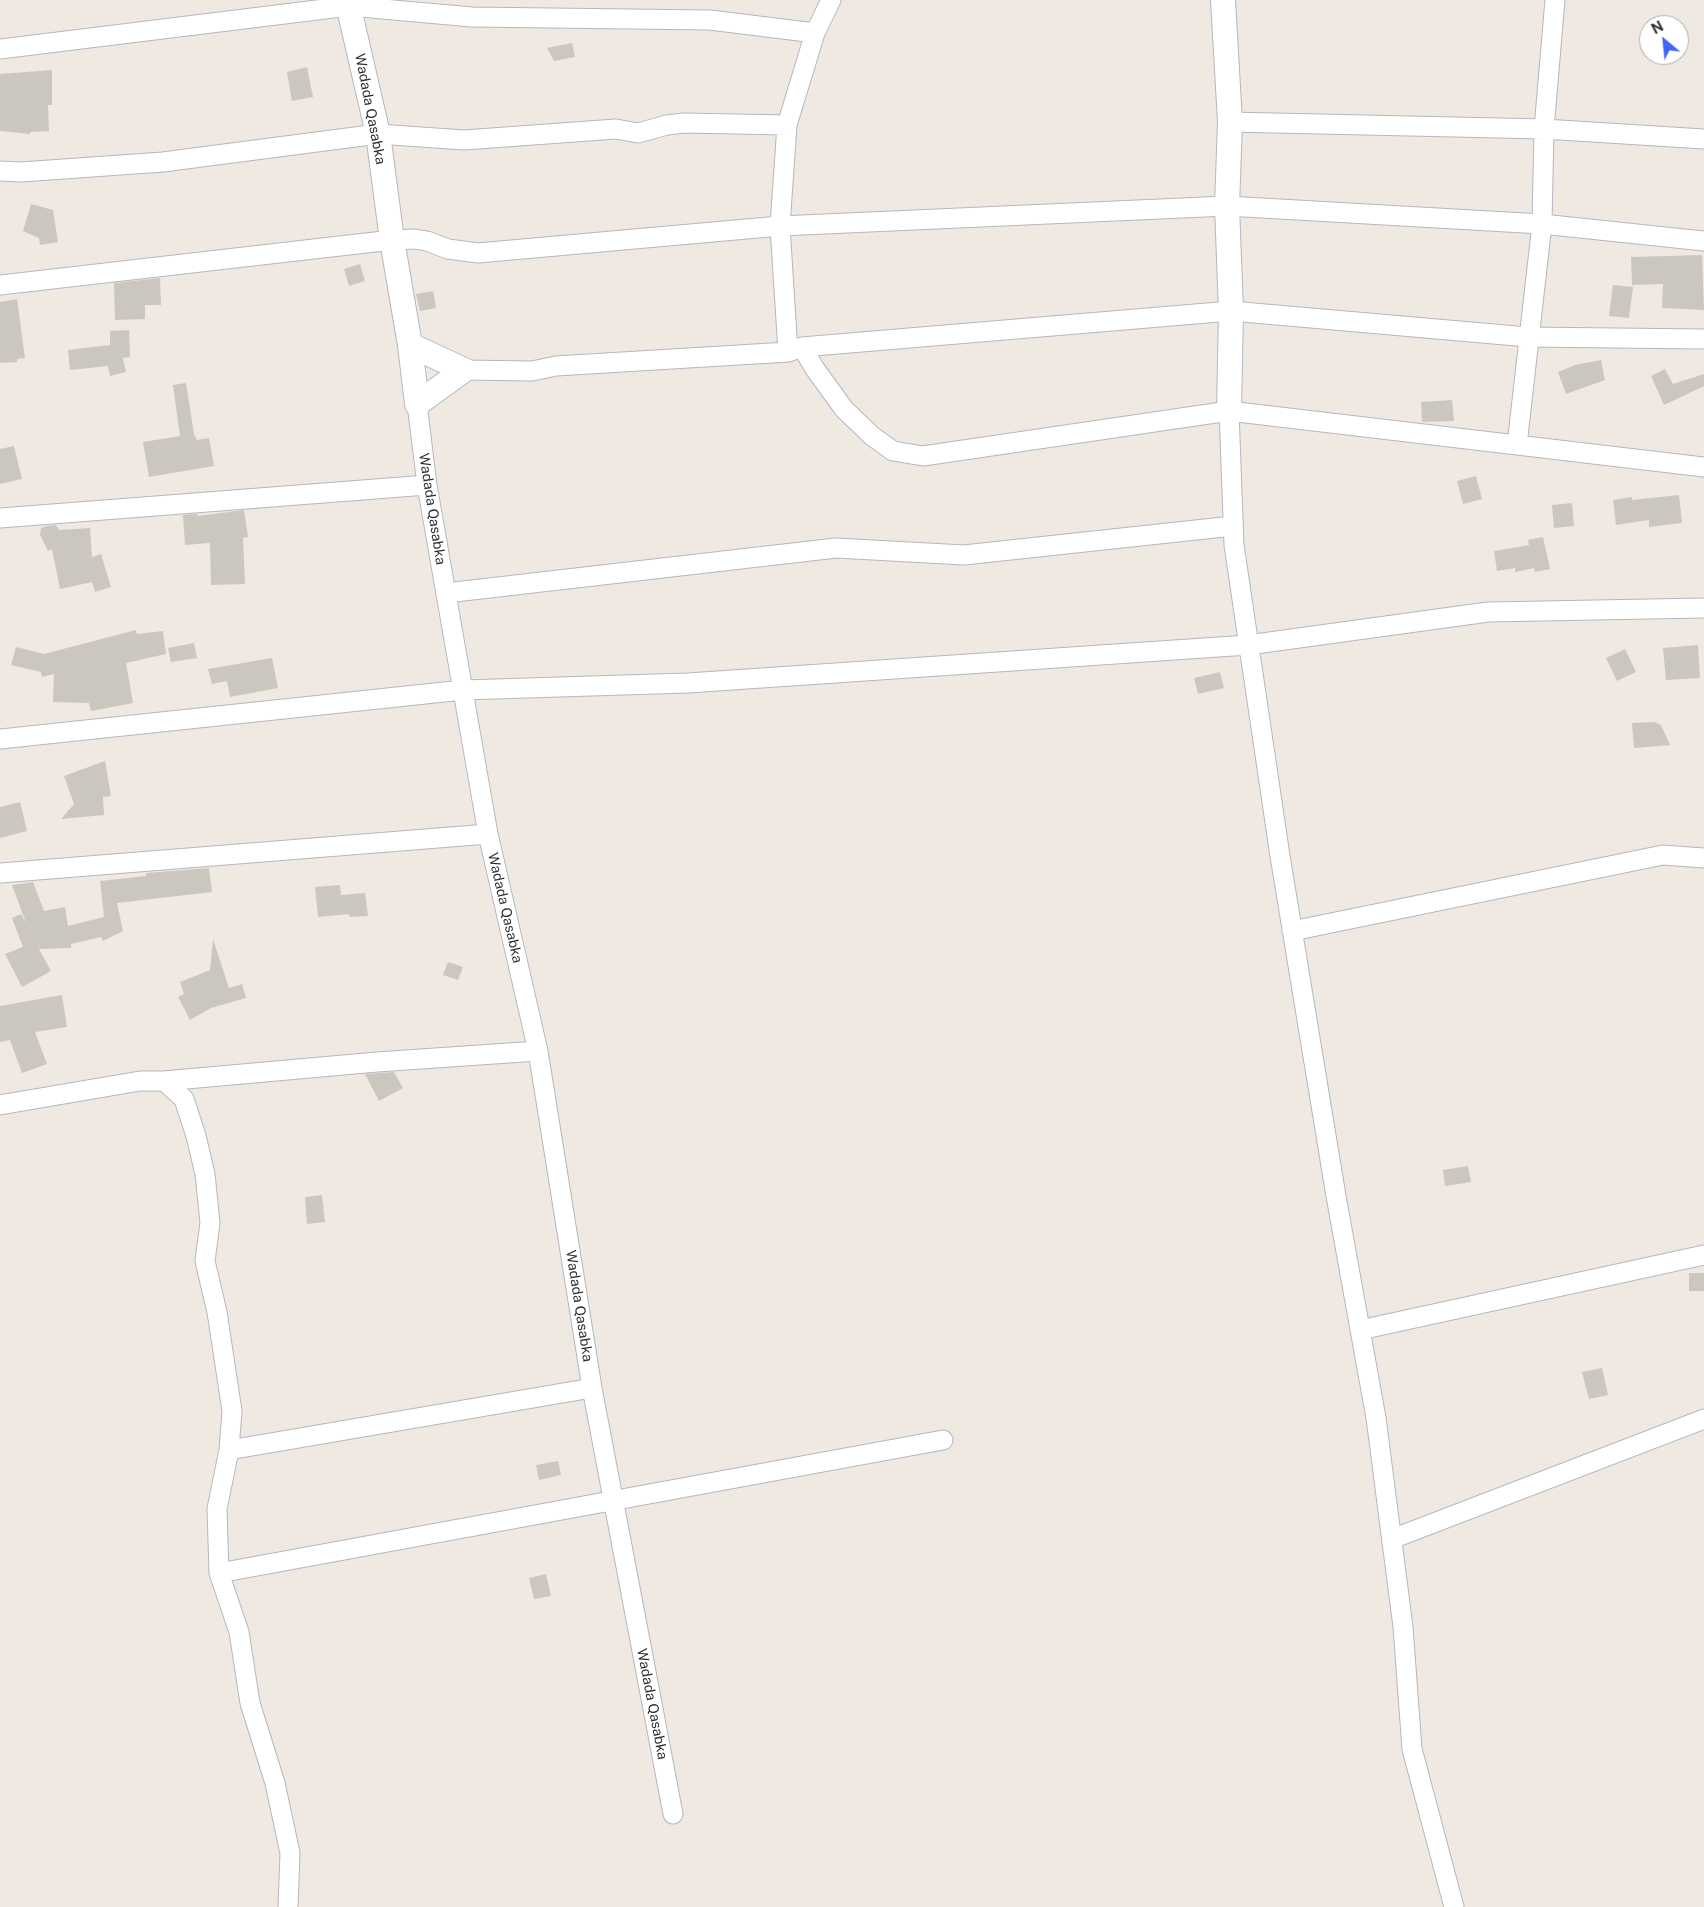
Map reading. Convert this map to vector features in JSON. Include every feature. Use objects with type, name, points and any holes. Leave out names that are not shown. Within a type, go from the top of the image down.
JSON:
[{"type":"street","points":[[831,0],[815,33],[787,125],[780,226],[795,349],[815,369],[844,408],[872,436],[893,451],[923,456],[1230,411],[1704,467]]},
{"type":"street","points":[[1223,0],[1230,122],[1227,206],[1231,311],[1230,411],[1234,545],[1292,931],[1376,1418],[1404,1627],[1412,1749],[1454,1907]]},
{"type":"street","points":[[1517,445],[1542,224],[1544,128],[1555,0]]},
{"type":"street","points":[[0,49],[348,3],[472,17],[710,20],[815,33]]},
{"type":"street","name":"Wadada Qasabka","points":[[348,3],[378,134],[392,240],[410,345],[427,485],[488,834],[538,1051],[592,1388],[673,1814]]},
{"type":"street","points":[[1230,122],[1544,128],[1704,139]]},
{"type":"street","points":[[0,171],[21,172],[163,162],[378,134],[464,140],[616,129],[638,133],[684,123],[787,125]]},
{"type":"street","points":[[0,285],[392,240],[421,240],[448,249],[478,253],[780,226],[1227,206],[1542,224],[1704,241]]},
{"type":"street","points":[[410,345],[464,370],[532,371],[556,366],[795,349],[1231,311],[1528,336],[1704,339]]},
{"type":"street","points":[[417,404],[464,370]]},
{"type":"street","points":[[0,518],[427,485]]},
{"type":"street","points":[[446,593],[836,548],[964,555],[1233,526]]},
{"type":"street","points":[[0,739],[463,690],[688,683],[1248,645],[1488,612],[1704,608]]},
{"type":"street","points":[[0,873],[488,834]]},
{"type":"street","points":[[1292,931],[1663,855],[1704,858]]},
{"type":"street","points":[[0,1105],[140,1081],[164,1081],[377,1062],[538,1051]]},
{"type":"street","points":[[164,1081],[184,1099],[196,1136],[205,1174],[210,1223],[206,1261],[217,1312],[232,1411],[229,1450],[217,1508],[219,1573],[239,1632],[250,1703],[275,1783],[290,1853],[288,1907]]},
{"type":"street","points":[[1360,1330],[1704,1255]]},
{"type":"street","points":[[229,1450],[592,1388]]},
{"type":"street","points":[[1392,1539],[1704,1419]]},
{"type":"street","points":[[219,1573],[943,1440]]},
{"type":"building","points":[[572,43],[575,57],[554,61],[547,48]]},
{"type":"building","points":[[307,67],[313,97],[292,101],[287,72]]},
{"type":"building","points":[[52,70],[52,105],[48,105],[49,131],[30,132],[30,134],[0,131],[0,74]]},
{"type":"building","points":[[31,204],[53,210],[58,242],[40,245],[39,238],[23,231]]},
{"type":"building","points":[[1702,255],[1704,310],[1662,308],[1663,284],[1632,285],[1631,257]]},
{"type":"building","points":[[360,264],[365,281],[349,286],[344,269]]},
{"type":"building","points":[[160,278],[161,305],[145,305],[145,319],[115,320],[114,283]]},
{"type":"building","points":[[1613,285],[1633,287],[1629,318],[1609,316]]},
{"type":"building","points":[[433,291],[436,308],[420,311],[416,294]]},
{"type":"building","points":[[17,299],[25,358],[17,359],[17,362],[0,363],[0,302]]},
{"type":"building","points":[[129,330],[130,357],[123,358],[126,372],[110,376],[108,366],[70,370],[68,350],[110,345],[110,331]]},
{"type":"building","points":[[1601,360],[1605,380],[1566,394],[1558,372],[1575,365]]},
{"type":"building","points":[[1665,369],[1673,384],[1704,374],[1704,386],[1664,405],[1651,376]]},
{"type":"building","points":[[186,383],[194,434],[197,440],[209,438],[214,466],[149,477],[143,442],[180,436],[173,385]]},
{"type":"building","points":[[1452,400],[1454,421],[1422,422],[1421,402]]},
{"type":"building","points":[[14,446],[22,479],[0,484],[0,449]]},
{"type":"building","points":[[1476,476],[1482,499],[1463,504],[1457,481]]},
{"type":"building","points":[[1679,495],[1682,523],[1649,527],[1649,520],[1616,525],[1613,500],[1632,497],[1632,500]]},
{"type":"building","points":[[1572,503],[1574,526],[1554,528],[1552,505]]},
{"type":"building","points":[[244,510],[248,537],[243,538],[245,584],[211,585],[210,543],[185,545],[183,515],[197,514],[198,516]]},
{"type":"building","points":[[56,525],[59,530],[90,528],[92,557],[101,554],[111,587],[95,592],[92,582],[60,589],[52,549],[48,551],[40,535],[41,528]]},
{"type":"building","points":[[1543,537],[1550,569],[1535,572],[1534,568],[1515,572],[1515,568],[1497,571],[1494,551],[1529,545],[1528,540]]},
{"type":"building","points":[[136,630],[137,634],[163,631],[166,654],[126,663],[133,703],[91,711],[89,703],[53,702],[54,674],[42,677],[41,672],[11,665],[16,647],[44,654]]},
{"type":"building","points":[[194,643],[197,658],[171,662],[168,648]]},
{"type":"building","points":[[1698,645],[1700,678],[1666,680],[1663,648]]},
{"type":"building","points":[[1625,649],[1636,672],[1617,681],[1606,658]]},
{"type":"building","points":[[272,658],[278,688],[230,697],[227,681],[212,684],[208,669]]},
{"type":"building","points":[[1220,672],[1224,688],[1198,694],[1194,678]]},
{"type":"building","points":[[1654,722],[1661,725],[1670,745],[1634,748],[1632,723]]},
{"type":"building","points":[[105,761],[111,796],[103,797],[104,815],[61,819],[74,804],[64,776]]},
{"type":"building","points":[[20,802],[27,831],[0,838],[0,807]]},
{"type":"building","points":[[209,868],[212,892],[117,903],[123,931],[103,941],[101,937],[71,944],[71,948],[39,949],[51,971],[22,987],[5,954],[23,947],[12,918],[21,914],[26,923],[12,885],[33,882],[44,911],[65,907],[68,926],[104,917],[100,881],[146,876],[146,873]]},
{"type":"building","points":[[340,885],[341,895],[365,893],[368,916],[350,917],[349,914],[318,917],[315,887]]},
{"type":"building","points":[[213,939],[229,988],[242,984],[246,998],[211,1008],[190,1020],[178,997],[184,994],[180,982],[210,970]]},
{"type":"building","points":[[448,962],[463,967],[458,980],[443,975]]},
{"type":"building","points":[[62,995],[67,1027],[35,1032],[47,1064],[22,1073],[10,1040],[0,1042],[0,1006]]},
{"type":"building","points":[[394,1072],[403,1088],[379,1101],[365,1074]]},
{"type":"building","points":[[1468,1166],[1471,1182],[1445,1186],[1443,1170]]},
{"type":"building","points":[[322,1195],[325,1222],[307,1224],[305,1197]]},
{"type":"building","points":[[1689,1273],[1704,1273],[1704,1291],[1689,1291]]},
{"type":"building","points":[[1602,1368],[1608,1395],[1589,1399],[1582,1372]]},
{"type":"building","points":[[558,1461],[561,1475],[539,1480],[536,1465]]},
{"type":"building","points":[[546,1574],[551,1596],[534,1599],[529,1578]]}]
